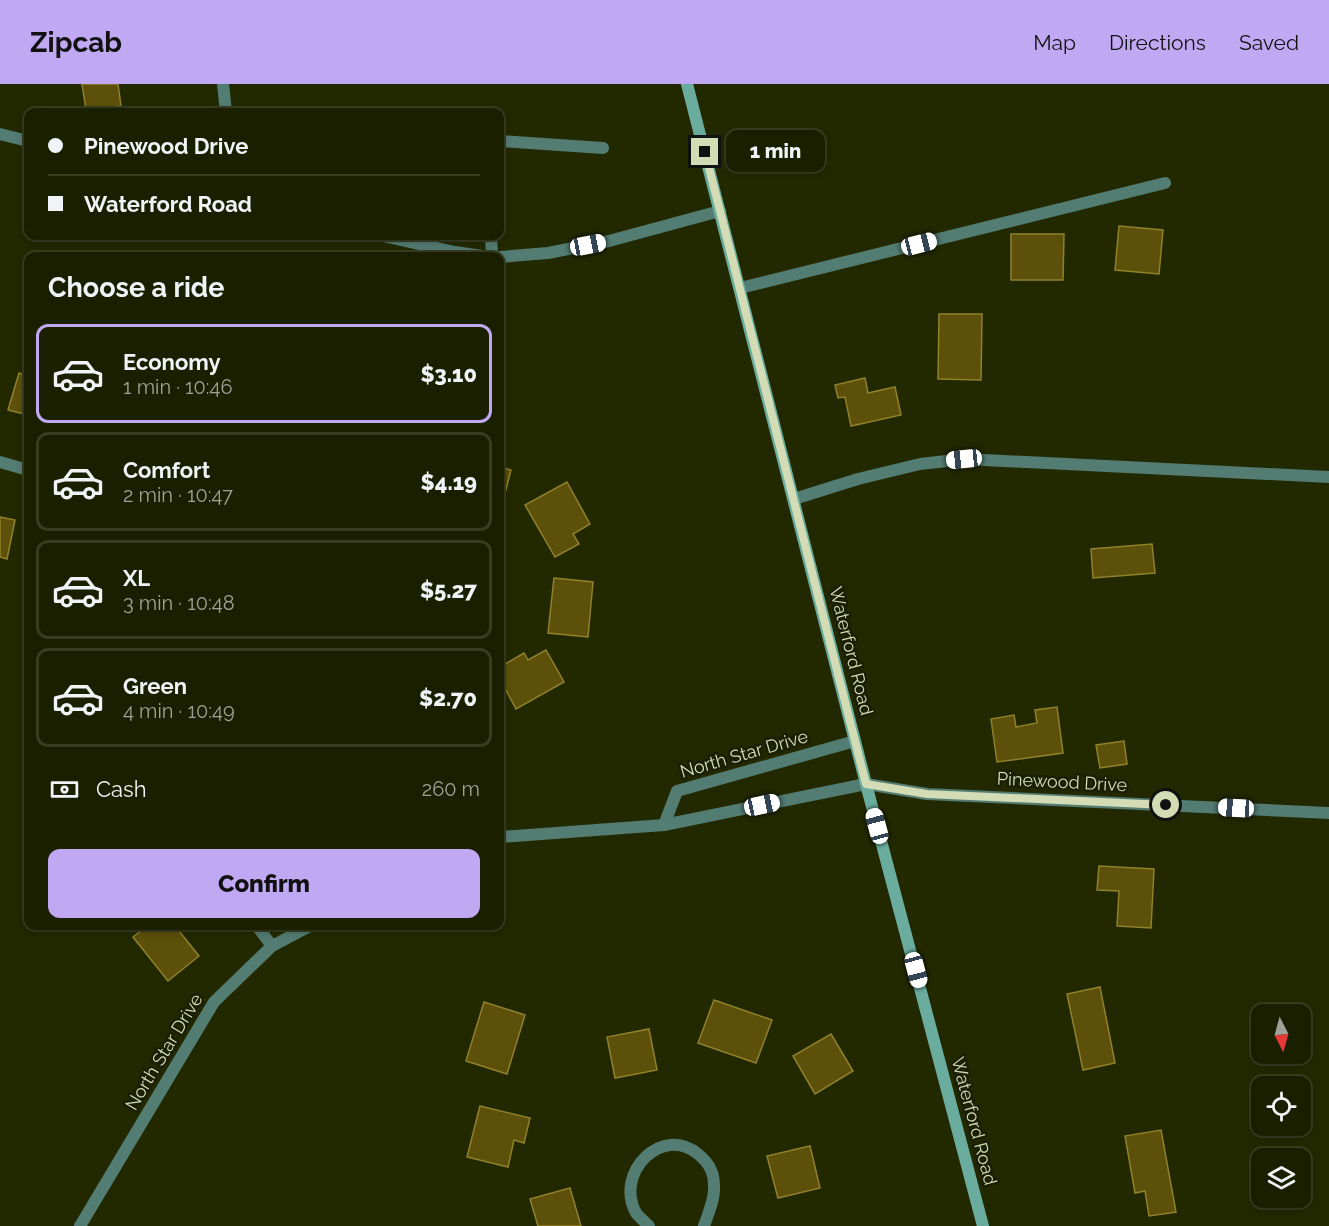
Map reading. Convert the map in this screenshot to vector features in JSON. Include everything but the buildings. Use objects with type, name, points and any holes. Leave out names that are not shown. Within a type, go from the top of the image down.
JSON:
[{"type":"main road","name":"Waterford Road","points":[[687,84],[866,784],[983,1226]]},
{"type":"street","points":[[223,84],[226,108]]},
{"type":"street","points":[[0,134],[24,140]]},
{"type":"street","points":[[504,141],[603,148]]},
{"type":"street","points":[[740,288],[1165,183]]},
{"type":"street","points":[[504,257],[548,253],[609,241],[720,212]]},
{"type":"street","points":[[401,240],[455,252]]},
{"type":"street","points":[[794,499],[858,479],[920,464],[964,459],[1329,477]]},
{"type":"street","points":[[0,462],[24,469]]},
{"type":"street","name":"North Star Drive","points":[[664,825],[677,791],[855,741]]},
{"type":"street","points":[[504,837],[664,825],[866,784]]},
{"type":"street","name":"Pinewood Drive","points":[[866,784],[927,794],[1329,813]]},
{"type":"street","points":[[260,930],[272,946]]},
{"type":"street","name":"North Star Drive","points":[[80,1226],[214,1002],[272,946],[302,930]]},
{"type":"street","points":[[649,1226],[636,1213],[631,1197],[632,1177],[635,1168],[646,1155],[658,1148],[675,1145],[693,1150],[705,1160],[712,1171],[715,1188],[704,1226]]},
{"type":"route","points":[[705,152],[866,784],[927,794],[1166,805]]}]
